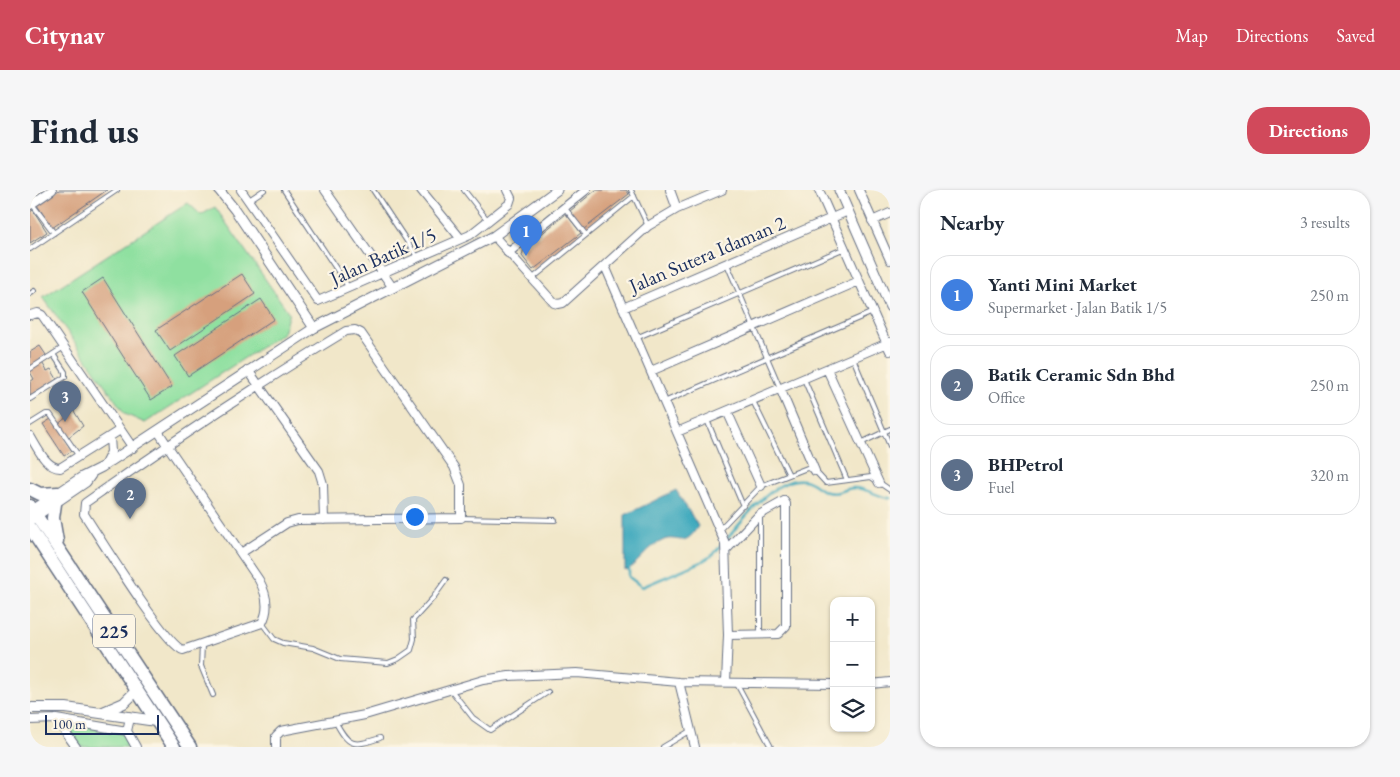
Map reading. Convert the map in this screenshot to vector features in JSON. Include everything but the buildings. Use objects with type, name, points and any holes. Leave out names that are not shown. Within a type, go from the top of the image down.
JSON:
[{"type":"highway","points":[[30,489],[56,499],[53,524],[59,549]]},
{"type":"highway","name":"225","points":[[32,513],[59,549],[190,747]]},
{"type":"highway","name":"225","points":[[30,528],[174,747]]},
{"type":"main road","points":[[102,712],[124,703],[137,690]]},
{"type":"main road","points":[[30,708],[66,708],[156,721]]},
{"type":"street","points":[[31,205],[52,190]]},
{"type":"street","points":[[219,190],[235,210],[314,328]]},
{"type":"street","name":"Jalan Batik 1/5","points":[[241,190],[314,298],[322,301],[478,230],[509,204],[511,198],[507,190]]},
{"type":"street","points":[[326,190],[393,288]]},
{"type":"street","points":[[421,190],[461,239]]},
{"type":"street","points":[[32,513],[56,499],[82,477],[91,475],[314,328],[494,236],[557,190]]},
{"type":"street","points":[[508,253],[586,190]]},
{"type":"street","points":[[670,190],[678,209]]},
{"type":"street","points":[[494,236],[532,279],[558,304],[563,303],[648,226],[678,209],[722,190]]},
{"type":"street","points":[[677,432],[853,358],[889,346],[819,190]]},
{"type":"street","points":[[839,190],[888,295],[890,307]]},
{"type":"street","points":[[859,190],[890,260]]},
{"type":"street","name":"Jalan Sutera Idaman 2","points":[[623,308],[848,211]]},
{"type":"street","points":[[872,221],[890,213]]},
{"type":"street","points":[[605,266],[724,540],[728,635],[726,682]]},
{"type":"street","points":[[650,371],[859,281]]},
{"type":"street","points":[[30,315],[38,313],[42,315],[133,448]]},
{"type":"street","points":[[158,431],[167,445],[241,553],[264,589],[266,612],[262,623],[183,650],[172,643],[84,514],[85,503],[167,445],[257,385],[346,331],[355,330],[361,333],[454,467],[461,485],[461,518],[298,520],[287,523],[241,553]]},
{"type":"street","points":[[827,369],[879,483]]},
{"type":"street","points":[[248,370],[319,471],[323,484],[324,520]]},
{"type":"street","points":[[780,388],[815,471]]},
{"type":"street","points":[[727,411],[761,486]]},
{"type":"street","points":[[30,436],[49,464],[54,468],[66,466],[120,430]]},
{"type":"street","points":[[102,467],[111,452],[110,437]]},
{"type":"street","points":[[724,540],[780,502],[786,504],[786,626],[778,634],[728,635]]},
{"type":"street","points":[[276,747],[276,736],[281,731],[378,712],[483,680],[548,674],[625,676],[679,682],[830,684]]},
{"type":"street","points":[[679,682],[695,747]]},
{"type":"street","points":[[875,684],[890,682]]},
{"type":"street","points":[[126,731],[130,718]]},
{"type":"street","points":[[56,719],[76,747]]},
{"type":"street","points":[[30,720],[56,719],[126,731],[136,747]]},
{"type":"lane","points":[[30,249],[117,190]]},
{"type":"lane","points":[[249,200],[264,190]]},
{"type":"lane","points":[[284,190],[349,288]]},
{"type":"lane","points":[[373,190],[418,258]]},
{"type":"lane","points":[[464,190],[489,222]]},
{"type":"lane","points":[[631,190],[648,226]]},
{"type":"lane","points":[[532,279],[634,196]]},
{"type":"lane","points":[[31,205],[54,233]]},
{"type":"lane","points":[[564,207],[586,235]]},
{"type":"lane","points":[[636,338],[845,248]]},
{"type":"lane","points":[[727,263],[780,388]]},
{"type":"lane","points":[[664,402],[873,312]]},
{"type":"lane","points":[[30,369],[64,347]]},
{"type":"lane","points":[[30,399],[65,376],[65,372],[53,354]]},
{"type":"lane","points":[[853,358],[890,446]]},
{"type":"lane","points":[[804,378],[847,480]]},
{"type":"lane","points":[[752,400],[788,475]]},
{"type":"lane","points":[[30,424],[46,414],[50,414],[80,457]]},
{"type":"lane","points":[[707,420],[744,506]]},
{"type":"lane","points":[[861,443],[890,429]]},
{"type":"lane","points":[[724,540],[744,506],[761,486],[807,468],[815,471],[826,483],[871,477],[890,490]]},
{"type":"lane","points":[[760,515],[760,634]]},
{"type":"lane","points":[[461,518],[555,520]]},
{"type":"lane","points":[[262,623],[274,639],[283,643],[313,648],[340,659],[388,663],[398,659],[410,650],[414,639],[413,620],[446,580]]},
{"type":"lane","points":[[202,645],[201,666],[214,695]]},
{"type":"lane","points":[[736,682],[745,702],[772,747]]},
{"type":"lane","points":[[451,690],[473,718],[490,730],[548,692]]},
{"type":"lane","points":[[335,721],[344,738],[350,744],[359,746],[380,738]]},
{"type":"lane","points":[[663,747],[690,731]]},
{"type":"green space","points":[[188,203],[201,215],[215,207],[289,313],[283,333],[145,423],[125,414],[43,297]]},
{"type":"green space","points":[[62,722],[122,731],[132,747],[80,747]]},
{"type":"water","points":[[676,490],[698,526],[689,538],[684,540],[667,539],[657,544],[629,569],[625,570],[625,515]]},
{"type":"waterway","points":[[726,540],[750,511],[770,492],[792,481],[807,481],[831,493],[858,488],[890,498]]},
{"type":"waterway","points":[[629,569],[629,577],[642,587],[701,562],[713,555],[722,544]]},
{"type":"place","name":"Yanti Mini Market","points":[[526,256]]},
{"type":"place","name":"BHPetrol","points":[[65,422]]},
{"type":"place","name":"Batik Ceramic Sdn Bhd","points":[[130,519]]}]
